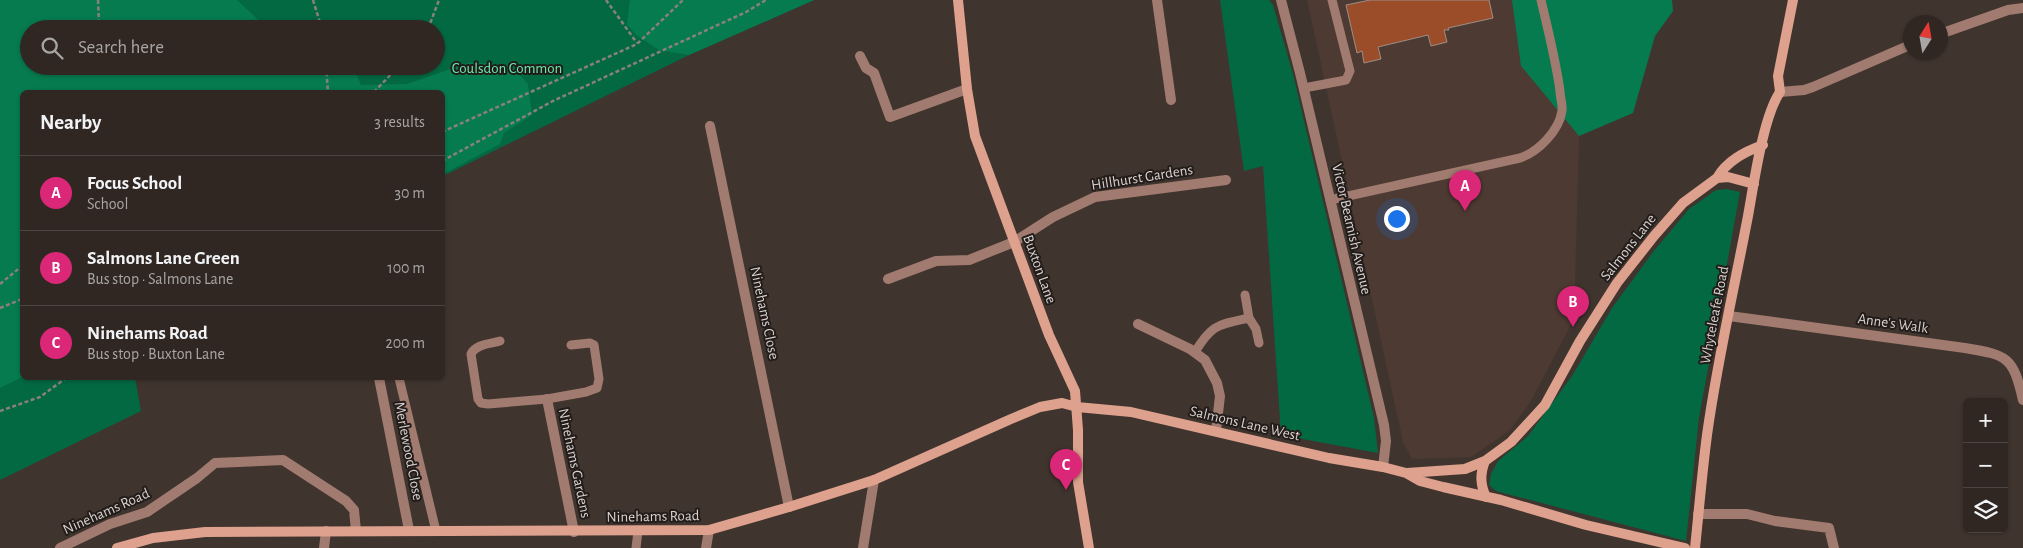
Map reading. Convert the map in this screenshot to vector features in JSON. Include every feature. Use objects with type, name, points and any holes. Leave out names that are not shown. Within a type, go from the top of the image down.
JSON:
[{"type":"street","name":"Buxton Lane","points":[[958,0],[967,89],[975,136],[1049,335],[1075,391],[1078,482],[1089,548]]},
{"type":"street","points":[[1157,0],[1172,100]]},
{"type":"street","name":"Victor Beamish Avenue","points":[[1280,0],[1304,88],[1384,425],[1386,441],[1383,467]]},
{"type":"street","points":[[1793,0],[1778,76],[1780,92],[1804,90],[1813,87],[1903,48]]},
{"type":"street","points":[[1948,31],[2008,10],[2023,8]]},
{"type":"street","points":[[860,56],[866,68],[874,73],[890,117],[967,89]]},
{"type":"street","name":"Whyteleafe Road","points":[[1695,548],[1708,434],[1729,316],[1763,144],[1773,102],[1780,92]]},
{"type":"street","name":"Ninehams Close","points":[[710,126],[790,507]]},
{"type":"street","name":"Salmons Lane","points":[[1485,461],[1511,442],[1545,404],[1580,341],[1618,283],[1654,236],[1683,203],[1717,178],[1724,166],[1749,150],[1763,144]]},
{"type":"street","points":[[1717,178],[1728,176],[1754,184]]},
{"type":"street","name":"Hillhurst Gardens","points":[[888,279],[936,261],[969,260],[1014,242],[1053,217],[1095,198],[1226,180]]},
{"type":"street","name":"Anne's Walk","points":[[1729,316],[1965,348],[2000,355],[2010,362],[2018,377],[2023,400]]},
{"type":"street","points":[[1138,324],[1194,352],[1205,360],[1217,383],[1220,396],[1216,431]]},
{"type":"street","name":"Merlewood Close","points":[[380,380],[408,530]]},
{"type":"street","name":"Ninehams Gardens","points":[[547,399],[574,532]]},
{"type":"street","name":"Ninehams Road","points":[[117,548],[153,538],[205,532],[709,530],[874,480],[1040,407],[1062,403],[1077,407]]},
{"type":"street","name":"Salmons Lane West","points":[[1077,407],[1131,412],[1329,458],[1383,467],[1406,473],[1420,481],[1586,525],[1685,548]]},
{"type":"street","name":"Ninehams Road","points":[[60,548],[110,524],[147,512],[197,478],[215,462],[283,460],[346,501],[354,510],[356,531]]},
{"type":"street","points":[[1485,461],[1481,475],[1482,488],[1486,497]]},
{"type":"street","name":"Salmons Lane West","points":[[1406,473],[1465,469],[1485,461]]},
{"type":"street","points":[[863,548],[874,480]]},
{"type":"street","points":[[1698,514],[1746,514],[1775,521],[1830,528],[1834,548]]},
{"type":"street","points":[[706,548],[709,530]]},
{"type":"street","points":[[324,548],[326,532]]},
{"type":"lane","points":[[1304,88],[1346,80],[1350,72],[1332,0]]},
{"type":"lane","points":[[1330,200],[1520,158],[1530,154],[1546,140],[1556,127],[1562,111],[1559,84],[1541,0]]},
{"type":"lane","points":[[1245,294],[1249,318],[1256,329],[1259,343]]},
{"type":"lane","points":[[1194,352],[1209,331],[1225,324],[1249,318]]},
{"type":"lane","points":[[500,341],[478,347],[471,354],[478,399],[481,403],[547,399],[586,392],[596,388],[599,379],[594,345],[590,343],[571,345]]},
{"type":"lane","points":[[399,380],[436,531]]},
{"type":"lane","points":[[636,548],[638,531]]},
{"type":"path","points":[[98,0],[99,20]]},
{"type":"path","points":[[312,0],[319,20]]},
{"type":"path","points":[[431,20],[439,0]]},
{"type":"path","points":[[606,0],[638,44]]},
{"type":"path","points":[[445,131],[638,44],[683,0]]},
{"type":"path","points":[[445,159],[552,101],[746,12],[766,0]]},
{"type":"path","points":[[327,75],[328,90]]},
{"type":"path","points":[[376,90],[390,75]]},
{"type":"path","points":[[0,284],[20,268]]},
{"type":"path","points":[[0,308],[20,300]]},
{"type":"path","points":[[0,412],[40,397],[63,380]]},
{"type":"shaded area","points":[[1307,0],[1579,0],[1579,136],[1575,287],[1579,309],[1531,401],[1510,430],[1471,457],[1412,459],[1403,442]]},
{"type":"green space","name":"Coulsdon Common","points":[[0,0],[814,0],[689,55],[445,175],[445,90],[20,90],[20,380],[135,380],[141,411],[0,480]]},
{"type":"green space","points":[[0,0],[237,0],[258,20],[20,20],[20,75],[357,75],[361,85],[407,84],[433,75],[445,75],[445,71],[471,62],[511,66],[528,84],[532,115],[504,133],[500,144],[445,173],[445,90],[20,90],[20,378],[0,388]]},
{"type":"green space","points":[[630,0],[814,0],[689,55],[659,50],[636,35],[627,24]]},
{"type":"green space","points":[[1220,0],[1269,0],[1273,5],[1293,74],[1374,418],[1378,453],[1281,435],[1263,166],[1244,171]]},
{"type":"green space","points":[[1512,0],[1672,0],[1673,11],[1655,36],[1633,113],[1579,136],[1521,66]]},
{"type":"green space","points":[[1727,189],[1740,192],[1699,418],[1686,541],[1496,491],[1489,485],[1491,474],[1498,461],[1528,436],[1572,376],[1612,308],[1653,252],[1689,209],[1716,190]]},
{"type":"building","points":[[1370,0],[1489,0],[1493,18],[1444,30],[1447,42],[1431,46],[1428,35],[1378,47],[1381,59],[1364,63],[1362,51],[1357,53],[1346,5]]},
{"type":"place","name":"Focus School","points":[[1465,211]]},
{"type":"place","name":"Salmons Lane Green","points":[[1573,327]]},
{"type":"place","name":"Ninehams Road","points":[[1066,490]]}]
